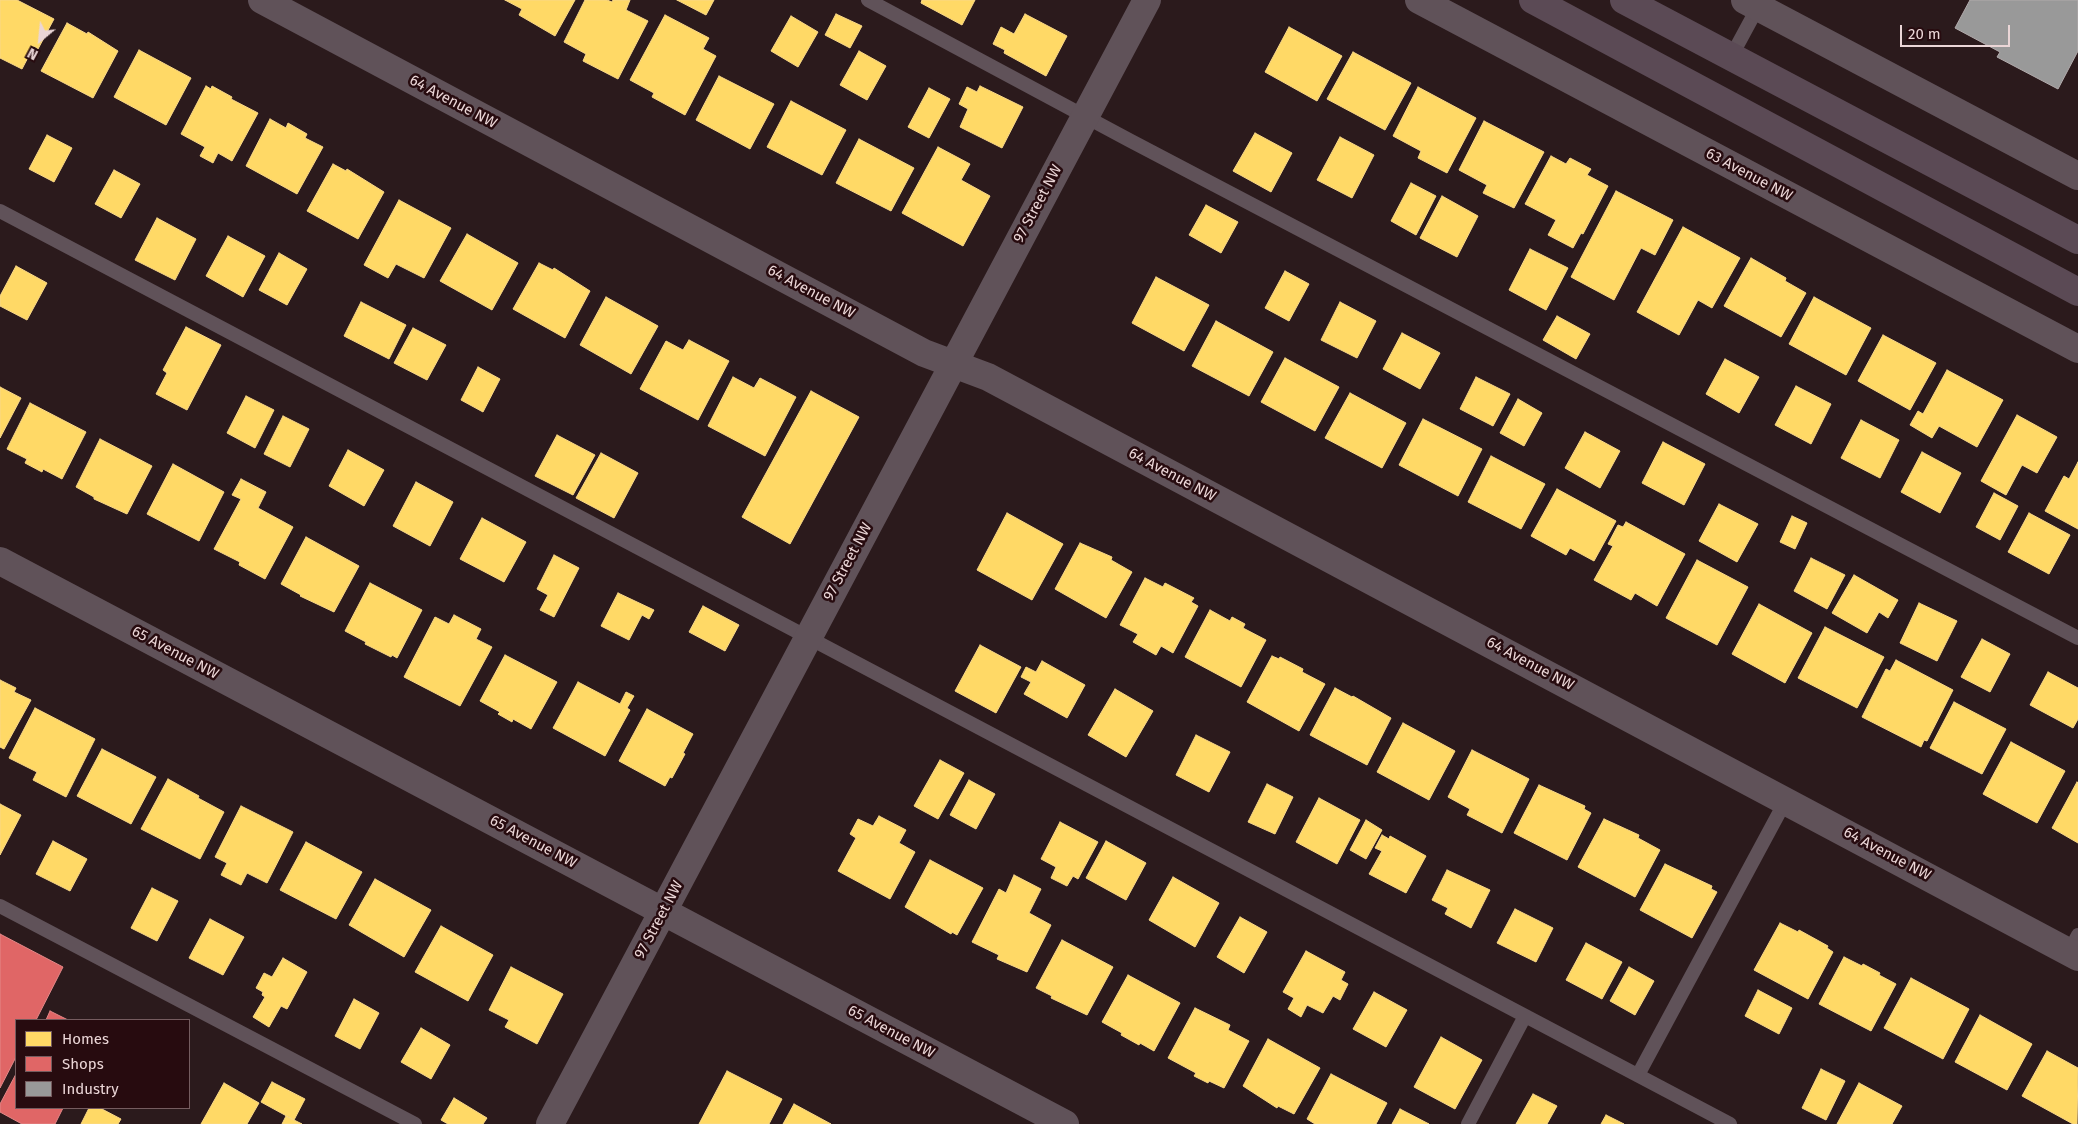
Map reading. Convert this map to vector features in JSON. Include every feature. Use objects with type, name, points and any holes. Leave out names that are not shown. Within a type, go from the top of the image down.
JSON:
[{"type":"main road","points":[[1533,0],[2078,292]]},
{"type":"main road","points":[[1624,0],[2078,240]]},
{"type":"street","name":"64 Avenue NW","points":[[262,0],[924,353],[988,377],[1786,800],[2075,948]]},
{"type":"street","name":"97 Street NW","points":[[550,1124],[1147,0]]},
{"type":"street","name":"63 Avenue NW","points":[[1419,0],[2078,350]]},
{"type":"street","points":[[1751,3],[2078,176]]},
{"type":"street","name":"65 Avenue NW","points":[[0,561],[1065,1124]]},
{"type":"lane","points":[[868,0],[2078,638]]},
{"type":"lane","points":[[1731,57],[1751,3]]},
{"type":"lane","points":[[0,211],[1730,1124]]},
{"type":"lane","points":[[1638,1075],[1786,800]]},
{"type":"lane","points":[[0,906],[415,1124]]},
{"type":"lane","points":[[1468,1124],[1525,1016]]},
{"type":"building: Homes","points":[[0,0],[17,0],[54,19],[38,49],[34,46],[22,69],[0,58]]},
{"type":"building: Homes","points":[[505,0],[575,0],[555,36],[519,15],[522,9]]},
{"type":"building: Homes","points":[[585,0],[607,0],[612,2],[613,0],[630,0],[626,10],[648,21],[618,79],[583,61],[586,54],[564,42]]},
{"type":"building: Homes","points":[[677,0],[714,0],[706,15]]},
{"type":"building: Homes","points":[[922,0],[975,0],[962,25],[921,3]]},
{"type":"building: Homes","points":[[836,14],[862,26],[850,48],[825,35]]},
{"type":"building: Homes","points":[[1025,14],[1067,36],[1046,76],[1004,53],[1005,50],[993,44],[1001,27],[1014,34]]},
{"type":"building: Homes","points":[[665,15],[709,38],[703,49],[716,56],[685,115],[652,97],[654,93],[630,80]]},
{"type":"building: Homes","points":[[791,16],[818,32],[798,67],[771,51]]},
{"type":"building: Homes","points":[[67,23],[87,34],[88,32],[118,51],[93,98],[41,71]]},
{"type":"building: Homes","points":[[1289,27],[1342,56],[1317,101],[1265,72]]},
{"type":"building: Homes","points":[[139,50],[191,78],[166,125],[114,97]]},
{"type":"building: Homes","points":[[859,51],[886,66],[867,100],[840,85]]},
{"type":"building: Homes","points":[[1353,52],[1411,83],[1385,130],[1327,99]]},
{"type":"building: Homes","points":[[719,76],[774,104],[750,149],[696,120]]},
{"type":"building: Homes","points":[[206,86],[211,89],[212,86],[232,97],[231,99],[258,113],[232,161],[218,153],[213,163],[200,156],[205,147],[181,134]]},
{"type":"building: Homes","points":[[980,86],[1023,107],[1002,148],[960,127],[968,109],[959,104],[967,87],[977,92]]},
{"type":"building: Homes","points":[[1418,87],[1476,118],[1447,173],[1418,158],[1421,151],[1393,136]]},
{"type":"building: Homes","points":[[929,88],[950,99],[929,138],[908,127]]},
{"type":"building: Homes","points":[[791,101],[846,130],[822,175],[767,147]]},
{"type":"building: Homes","points":[[270,119],[286,128],[288,123],[307,134],[305,138],[323,147],[297,194],[246,166]]},
{"type":"building: Homes","points":[[1484,121],[1544,152],[1514,208],[1483,193],[1487,185],[1459,170]]},
{"type":"building: Homes","points":[[1255,133],[1292,153],[1271,192],[1233,171]]},
{"type":"building: Homes","points":[[47,135],[72,148],[54,182],[29,169]]},
{"type":"building: Homes","points":[[1340,137],[1374,155],[1352,198],[1317,180]]},
{"type":"building: Homes","points":[[859,139],[914,168],[891,211],[836,183]]},
{"type":"building: Homes","points":[[938,147],[970,164],[961,180],[990,196],[963,246],[902,213]]},
{"type":"building: Homes","points":[[1551,156],[1566,164],[1570,158],[1591,169],[1587,175],[1608,186],[1583,234],[1581,233],[1573,248],[1548,235],[1556,220],[1525,204]]},
{"type":"building: Homes","points":[[333,164],[346,171],[347,169],[384,192],[358,239],[307,211]]},
{"type":"building: Homes","points":[[114,170],[140,184],[121,218],[95,204]]},
{"type":"building: Homes","points":[[1411,183],[1436,196],[1416,235],[1391,221]]},
{"type":"building: Homes","points":[[1616,191],[1673,220],[1655,255],[1641,248],[1614,300],[1571,277]]},
{"type":"building: Homes","points":[[1442,196],[1478,216],[1457,257],[1420,238]]},
{"type":"building: Homes","points":[[399,200],[451,228],[424,278],[396,264],[388,278],[364,265]]},
{"type":"building: Homes","points":[[1206,205],[1238,222],[1221,253],[1189,235]]},
{"type":"building: Homes","points":[[157,218],[196,239],[175,280],[135,260]]},
{"type":"building: Homes","points":[[1683,227],[1740,258],[1712,308],[1698,300],[1679,335],[1637,312]]},
{"type":"building: Homes","points":[[467,234],[518,263],[492,310],[440,281]]},
{"type":"building: Homes","points":[[228,236],[265,256],[243,297],[206,276]]},
{"type":"building: Homes","points":[[1530,249],[1568,268],[1546,310],[1509,290]]},
{"type":"building: Homes","points":[[279,253],[307,269],[287,305],[259,290]]},
{"type":"building: Homes","points":[[1751,258],[1786,278],[1785,281],[1806,293],[1781,337],[1724,306]]},
{"type":"building: Homes","points":[[539,263],[553,270],[554,268],[590,291],[565,338],[513,309]]},
{"type":"building: Homes","points":[[16,266],[47,283],[27,320],[0,306],[0,296]]},
{"type":"building: Homes","points":[[1285,271],[1309,284],[1289,321],[1265,308]]},
{"type":"building: Homes","points":[[1156,277],[1209,305],[1184,351],[1132,323]]},
{"type":"building: Homes","points":[[606,297],[658,326],[631,374],[580,345]]},
{"type":"building: Homes","points":[[1814,297],[1871,328],[1846,375],[1789,344]]},
{"type":"building: Homes","points":[[361,302],[406,325],[389,359],[344,336]]},
{"type":"building: Homes","points":[[1340,302],[1376,321],[1357,358],[1321,340]]},
{"type":"building: Homes","points":[[1557,316],[1590,334],[1576,359],[1543,340]]},
{"type":"building: Homes","points":[[1216,321],[1273,352],[1249,396],[1192,366]]},
{"type":"building: Homes","points":[[186,327],[221,345],[187,410],[156,394],[167,373],[163,370]]},
{"type":"building: Homes","points":[[413,328],[446,345],[427,380],[394,363]]},
{"type":"building: Homes","points":[[1402,333],[1440,353],[1420,389],[1383,369]]},
{"type":"building: Homes","points":[[1883,335],[1936,363],[1910,410],[1858,381]]},
{"type":"building: Homes","points":[[689,340],[729,361],[698,420],[640,389],[666,341],[683,350]]},
{"type":"building: Homes","points":[[1285,358],[1339,387],[1315,431],[1261,402]]},
{"type":"building: Homes","points":[[1725,359],[1759,377],[1739,413],[1706,394]]},
{"type":"building: Homes","points":[[478,367],[500,379],[483,412],[461,400]]},
{"type":"building: Homes","points":[[1947,370],[2003,400],[1977,447],[1939,426],[1932,438],[1910,425],[1918,411],[1923,414]]},
{"type":"building: Homes","points":[[733,377],[754,388],[760,378],[796,397],[765,456],[708,426]]},
{"type":"building: Homes","points":[[1476,377],[1510,394],[1493,426],[1460,409]]},
{"type":"building: Homes","points":[[1796,386],[1831,404],[1811,444],[1775,425]]},
{"type":"building: Homes","points":[[0,387],[21,398],[0,438]]},
{"type":"building: Homes","points":[[811,391],[859,417],[790,544],[742,517]]},
{"type":"building: Homes","points":[[1350,393],[1406,423],[1382,468],[1325,438]]},
{"type":"building: Homes","points":[[246,396],[274,410],[255,448],[227,433]]},
{"type":"building: Homes","points":[[1518,399],[1542,413],[1524,446],[1500,433]]},
{"type":"building: Homes","points":[[30,403],[86,432],[62,479],[43,469],[42,472],[25,463],[27,459],[7,449]]},
{"type":"building: Homes","points":[[2017,415],[2057,437],[2037,473],[2022,465],[2006,495],[1981,481]]},
{"type":"building: Homes","points":[[283,416],[309,429],[290,467],[264,454]]},
{"type":"building: Homes","points":[[1423,419],[1482,449],[1458,496],[1399,465]]},
{"type":"building: Homes","points":[[1861,420],[1899,440],[1880,478],[1841,458]]},
{"type":"building: Homes","points":[[1585,432],[1620,451],[1600,488],[1565,468]]},
{"type":"building: Homes","points":[[557,435],[595,455],[573,495],[535,476]]},
{"type":"building: Homes","points":[[100,439],[152,466],[127,514],[94,499],[94,497],[76,487]]},
{"type":"building: Homes","points":[[1663,442],[1705,464],[1684,505],[1642,483]]},
{"type":"building: Homes","points":[[348,450],[384,470],[364,506],[329,486]]},
{"type":"building: Homes","points":[[1922,452],[1961,473],[1940,513],[1901,492]]},
{"type":"building: Homes","points":[[601,453],[638,473],[614,518],[576,498]]},
{"type":"building: Homes","points":[[1491,456],[1545,484],[1521,529],[1468,502]]},
{"type":"building: Homes","points":[[2078,462],[2078,529],[2045,511],[2064,476],[2069,479]]},
{"type":"building: Homes","points":[[173,464],[224,492],[199,541],[147,514]]},
{"type":"building: Homes","points":[[241,479],[266,492],[258,508],[293,527],[265,579],[239,565],[240,562],[214,549],[241,499],[232,495]]},
{"type":"building: Homes","points":[[416,482],[453,502],[430,546],[393,526]]},
{"type":"building: Homes","points":[[1557,489],[1616,521],[1594,561],[1570,548],[1566,555],[1531,536]]},
{"type":"building: Homes","points":[[1994,493],[2018,506],[2000,540],[1976,527]]},
{"type":"building: Homes","points":[[1719,504],[1758,524],[1737,562],[1699,541]]},
{"type":"building: Homes","points":[[1007,513],[1063,544],[1032,600],[977,570]]},
{"type":"building: Homes","points":[[2029,513],[2070,535],[2049,574],[2008,552]]},
{"type":"building: Homes","points":[[1792,516],[1807,523],[1795,549],[1780,542]]},
{"type":"building: Homes","points":[[482,518],[526,542],[504,582],[460,559]]},
{"type":"building: Homes","points":[[1626,522],[1685,554],[1657,606],[1635,593],[1631,600],[1594,580],[1613,546],[1608,544],[1618,525],[1623,527]]},
{"type":"building: Homes","points":[[306,537],[359,566],[334,612],[300,596],[281,584]]},
{"type":"building: Homes","points":[[1080,543],[1112,557],[1111,560],[1132,572],[1106,618],[1055,589]]},
{"type":"building: Homes","points":[[554,555],[579,568],[554,617],[540,610],[548,595],[537,589]]},
{"type":"building: Homes","points":[[1811,558],[1845,575],[1827,609],[1794,591]]},
{"type":"building: Homes","points":[[1697,560],[1748,587],[1717,645],[1666,618]]},
{"type":"building: Homes","points":[[1854,575],[1898,600],[1888,618],[1879,612],[1867,633],[1832,613]]},
{"type":"building: Homes","points":[[1145,578],[1163,587],[1165,583],[1194,598],[1191,602],[1198,606],[1173,653],[1161,646],[1156,655],[1133,642],[1138,634],[1120,625]]},
{"type":"building: Homes","points":[[370,583],[422,610],[397,658],[365,644],[366,642],[345,631]]},
{"type":"building: Homes","points":[[618,593],[654,610],[649,619],[642,615],[629,640],[601,626]]},
{"type":"building: Homes","points":[[1919,603],[1957,621],[1937,661],[1900,643]]},
{"type":"building: Homes","points":[[1759,604],[1812,633],[1785,683],[1732,654]]},
{"type":"building: Homes","points":[[703,606],[739,625],[725,651],[689,632]]},
{"type":"building: Homes","points":[[1210,610],[1230,621],[1232,617],[1245,624],[1243,628],[1266,640],[1241,687],[1185,657]]},
{"type":"building: Homes","points":[[454,615],[481,629],[476,639],[492,647],[460,706],[404,677],[435,617],[449,624]]},
{"type":"building: Homes","points":[[1825,627],[1884,657],[1857,708],[1798,678]]},
{"type":"building: Homes","points":[[1982,639],[2010,654],[1990,692],[1961,677]]},
{"type":"building: Homes","points":[[980,645],[1021,667],[996,713],[955,691]]},
{"type":"building: Homes","points":[[505,655],[557,682],[531,729],[513,719],[512,722],[498,714],[500,712],[480,701]]},
{"type":"building: Homes","points":[[1272,656],[1279,659],[1280,657],[1303,669],[1302,672],[1325,684],[1299,731],[1247,702]]},
{"type":"building: Homes","points":[[1896,660],[1953,690],[1927,741],[1924,740],[1921,747],[1862,717],[1886,669],[1890,671]]},
{"type":"building: Homes","points":[[1042,661],[1085,685],[1067,718],[1024,694],[1031,682],[1021,677],[1026,667],[1036,672]]},
{"type":"building: Homes","points":[[2048,672],[2078,688],[2078,719],[2073,728],[2030,705]]},
{"type":"building: Homes","points":[[0,680],[16,688],[14,692],[31,700],[4,749],[0,747]]},
{"type":"building: Homes","points":[[578,682],[620,704],[626,692],[634,696],[627,708],[630,710],[605,756],[553,728]]},
{"type":"building: Homes","points":[[1335,688],[1391,718],[1367,765],[1310,735]]},
{"type":"building: Homes","points":[[1115,689],[1153,711],[1126,757],[1088,735]]},
{"type":"building: Homes","points":[[1954,702],[2006,729],[1982,774],[1930,748]]},
{"type":"building: Homes","points":[[35,708],[95,739],[66,797],[33,780],[37,772],[9,758]]},
{"type":"building: Homes","points":[[647,709],[693,734],[683,753],[685,754],[672,778],[670,777],[665,786],[619,761]]},
{"type":"building: Homes","points":[[1403,723],[1455,751],[1429,800],[1377,772]]},
{"type":"building: Homes","points":[[1196,735],[1230,752],[1209,792],[1176,775]]},
{"type":"building: Homes","points":[[2011,742],[2065,771],[2037,823],[1983,794]]},
{"type":"building: Homes","points":[[102,749],[156,777],[131,824],[77,796]]},
{"type":"building: Homes","points":[[1472,750],[1529,779],[1502,833],[1467,815],[1470,809],[1448,797]]},
{"type":"building: Homes","points":[[940,760],[964,773],[938,819],[914,806]]},
{"type":"building: Homes","points":[[168,779],[224,812],[200,859],[141,829]]},
{"type":"building: Homes","points":[[969,780],[995,794],[976,829],[950,815]]},
{"type":"building: Homes","points":[[2078,783],[2078,843],[2052,828]]},
{"type":"building: Homes","points":[[1267,784],[1293,797],[1275,834],[1248,822]]},
{"type":"building: Homes","points":[[1539,785],[1585,806],[1584,809],[1591,813],[1567,860],[1514,833]]},
{"type":"building: Homes","points":[[1319,798],[1360,820],[1337,864],[1296,842]]},
{"type":"building: Homes","points":[[0,804],[21,815],[0,855]]},
{"type":"building: Homes","points":[[241,806],[293,832],[267,883],[247,873],[241,885],[221,875],[227,863],[215,857]]},
{"type":"building: Homes","points":[[879,816],[906,830],[899,843],[915,852],[890,899],[838,871],[856,838],[850,834],[858,819],[873,826]]},
{"type":"building: Homes","points":[[1604,819],[1639,835],[1638,838],[1660,850],[1635,897],[1578,867]]},
{"type":"building: Homes","points":[[1366,820],[1382,830],[1366,859],[1350,850]]},
{"type":"building: Homes","points":[[1060,822],[1098,842],[1078,879],[1073,876],[1067,886],[1051,878],[1056,867],[1041,859]]},
{"type":"building: Homes","points":[[1382,835],[1389,839],[1390,836],[1426,856],[1406,893],[1369,874],[1382,851],[1375,848]]},
{"type":"building: Homes","points":[[53,841],[87,859],[70,891],[36,874]]},
{"type":"building: Homes","points":[[1106,841],[1146,863],[1126,900],[1086,878]]},
{"type":"building: Homes","points":[[306,842],[362,872],[336,919],[280,890]]},
{"type":"building: Homes","points":[[930,860],[983,888],[957,935],[952,932],[951,934],[905,907]]},
{"type":"building: Homes","points":[[1665,864],[1712,886],[1711,889],[1717,892],[1692,938],[1640,910]]},
{"type":"building: Homes","points":[[1447,870],[1490,890],[1471,928],[1445,914],[1448,908],[1432,900]]},
{"type":"building: Homes","points":[[1014,875],[1041,889],[1029,913],[1051,925],[1027,972],[997,959],[999,955],[972,942],[999,889],[1006,893]]},
{"type":"building: Homes","points":[[1173,877],[1219,903],[1195,947],[1149,920]]},
{"type":"building: Homes","points":[[375,879],[431,910],[404,957],[349,925]]},
{"type":"building: Homes","points":[[152,888],[178,901],[157,941],[131,928]]},
{"type":"building: Homes","points":[[1515,909],[1553,928],[1536,962],[1497,943]]},
{"type":"building: Homes","points":[[1240,917],[1267,932],[1244,973],[1217,957]]},
{"type":"building: Homes","points":[[210,919],[244,937],[223,975],[189,958]]},
{"type":"building: Homes","points":[[1780,923],[1798,932],[1799,930],[1828,946],[1827,948],[1833,952],[1808,999],[1754,970]]},
{"type":"building: Homes","points":[[441,926],[493,955],[468,1001],[415,972]]},
{"type":"building: Homes","points":[[1062,940],[1113,967],[1087,1015],[1051,998],[1052,996],[1036,988]]},
{"type":"building: Homes","points":[[1586,943],[1622,962],[1602,999],[1566,980]]},
{"type":"building: Homes","points":[[1306,951],[1345,972],[1341,980],[1348,984],[1340,1000],[1333,996],[1323,1013],[1307,1005],[1301,1017],[1288,1009],[1294,998],[1283,992]]},
{"type":"building: Homes","points":[[1844,957],[1862,966],[1863,964],[1896,984],[1871,1031],[1819,1004]]},
{"type":"building: Homes","points":[[283,958],[307,972],[287,1009],[281,1006],[269,1027],[253,1017],[265,997],[262,995],[263,992],[256,988],[264,973],[272,977]]},
{"type":"building: Homes","points":[[511,967],[563,994],[537,1044],[505,1027],[509,1020],[489,1010]]},
{"type":"building: Homes","points":[[1629,967],[1654,981],[1635,1015],[1610,1001]]},
{"type":"building: Homes","points":[[1128,975],[1180,1003],[1154,1051],[1121,1035],[1122,1033],[1102,1022]]},
{"type":"building: Homes","points":[[1911,978],[1969,1009],[1943,1059],[1884,1028]]},
{"type":"building: Homes","points":[[1758,990],[1792,1008],[1779,1034],[1745,1016]]},
{"type":"building: Homes","points":[[1374,992],[1407,1010],[1386,1047],[1353,1029]]},
{"type":"building: Homes","points":[[354,999],[379,1013],[360,1049],[335,1036]]},
{"type":"building: Homes","points":[[1195,1008],[1230,1025],[1228,1030],[1249,1041],[1224,1088],[1194,1076],[1196,1073],[1168,1058]]},
{"type":"building: Homes","points":[[1980,1015],[2032,1044],[2007,1090],[1955,1062]]},
{"type":"building: Homes","points":[[421,1028],[450,1045],[431,1079],[401,1062]]},
{"type":"building: Homes","points":[[1441,1037],[1482,1060],[1455,1109],[1414,1087]]},
{"type":"building: Homes","points":[[1268,1039],[1320,1068],[1294,1114],[1278,1106],[1277,1108],[1243,1086]]},
{"type":"building: Homes","points":[[2047,1051],[2078,1068],[2077,1124],[2073,1124],[2022,1096]]},
{"type":"building: Homes","points":[[1821,1069],[1845,1081],[1826,1120],[1802,1108]]},
{"type":"building: Homes","points":[[727,1071],[782,1099],[769,1124],[699,1124]]},
{"type":"building: Homes","points":[[1331,1074],[1387,1103],[1376,1124],[1315,1124],[1307,1119]]},
{"type":"building: Homes","points":[[272,1082],[305,1099],[294,1120],[261,1102]]},
{"type":"building: Homes","points":[[224,1083],[259,1103],[247,1124],[201,1124]]},
{"type":"building: Homes","points":[[1859,1083],[1902,1106],[1892,1124],[1837,1124]]},
{"type":"building: Homes","points":[[1533,1094],[1557,1106],[1547,1124],[1516,1124]]},
{"type":"building: Homes","points":[[454,1098],[487,1118],[483,1124],[448,1124],[441,1120]]},
{"type":"building: Homes","points":[[794,1104],[831,1124],[783,1124]]},
{"type":"building: Homes","points":[[88,1109],[102,1109],[121,1119],[118,1124],[81,1124]]},
{"type":"building: Homes","points":[[1400,1109],[1429,1124],[1392,1124]]},
{"type":"building: Homes","points":[[1606,1115],[1624,1124],[1601,1124]]},
{"type":"building: Homes","points":[[286,1116],[302,1124],[282,1124]]},
{"type":"building: Shops","points":[[0,934],[63,967],[37,1019],[15,1019],[15,1059],[0,1088]]},
{"type":"building: Shops","points":[[50,1011],[66,1019],[46,1019]]},
{"type":"building: Shops","points":[[15,1076],[15,1109],[62,1109],[55,1124],[22,1124],[0,1112],[0,1104]]},
{"type":"building: Industry","points":[[1970,0],[2078,0],[2078,51],[2058,89],[1997,57],[2000,52],[1955,28]]}]
